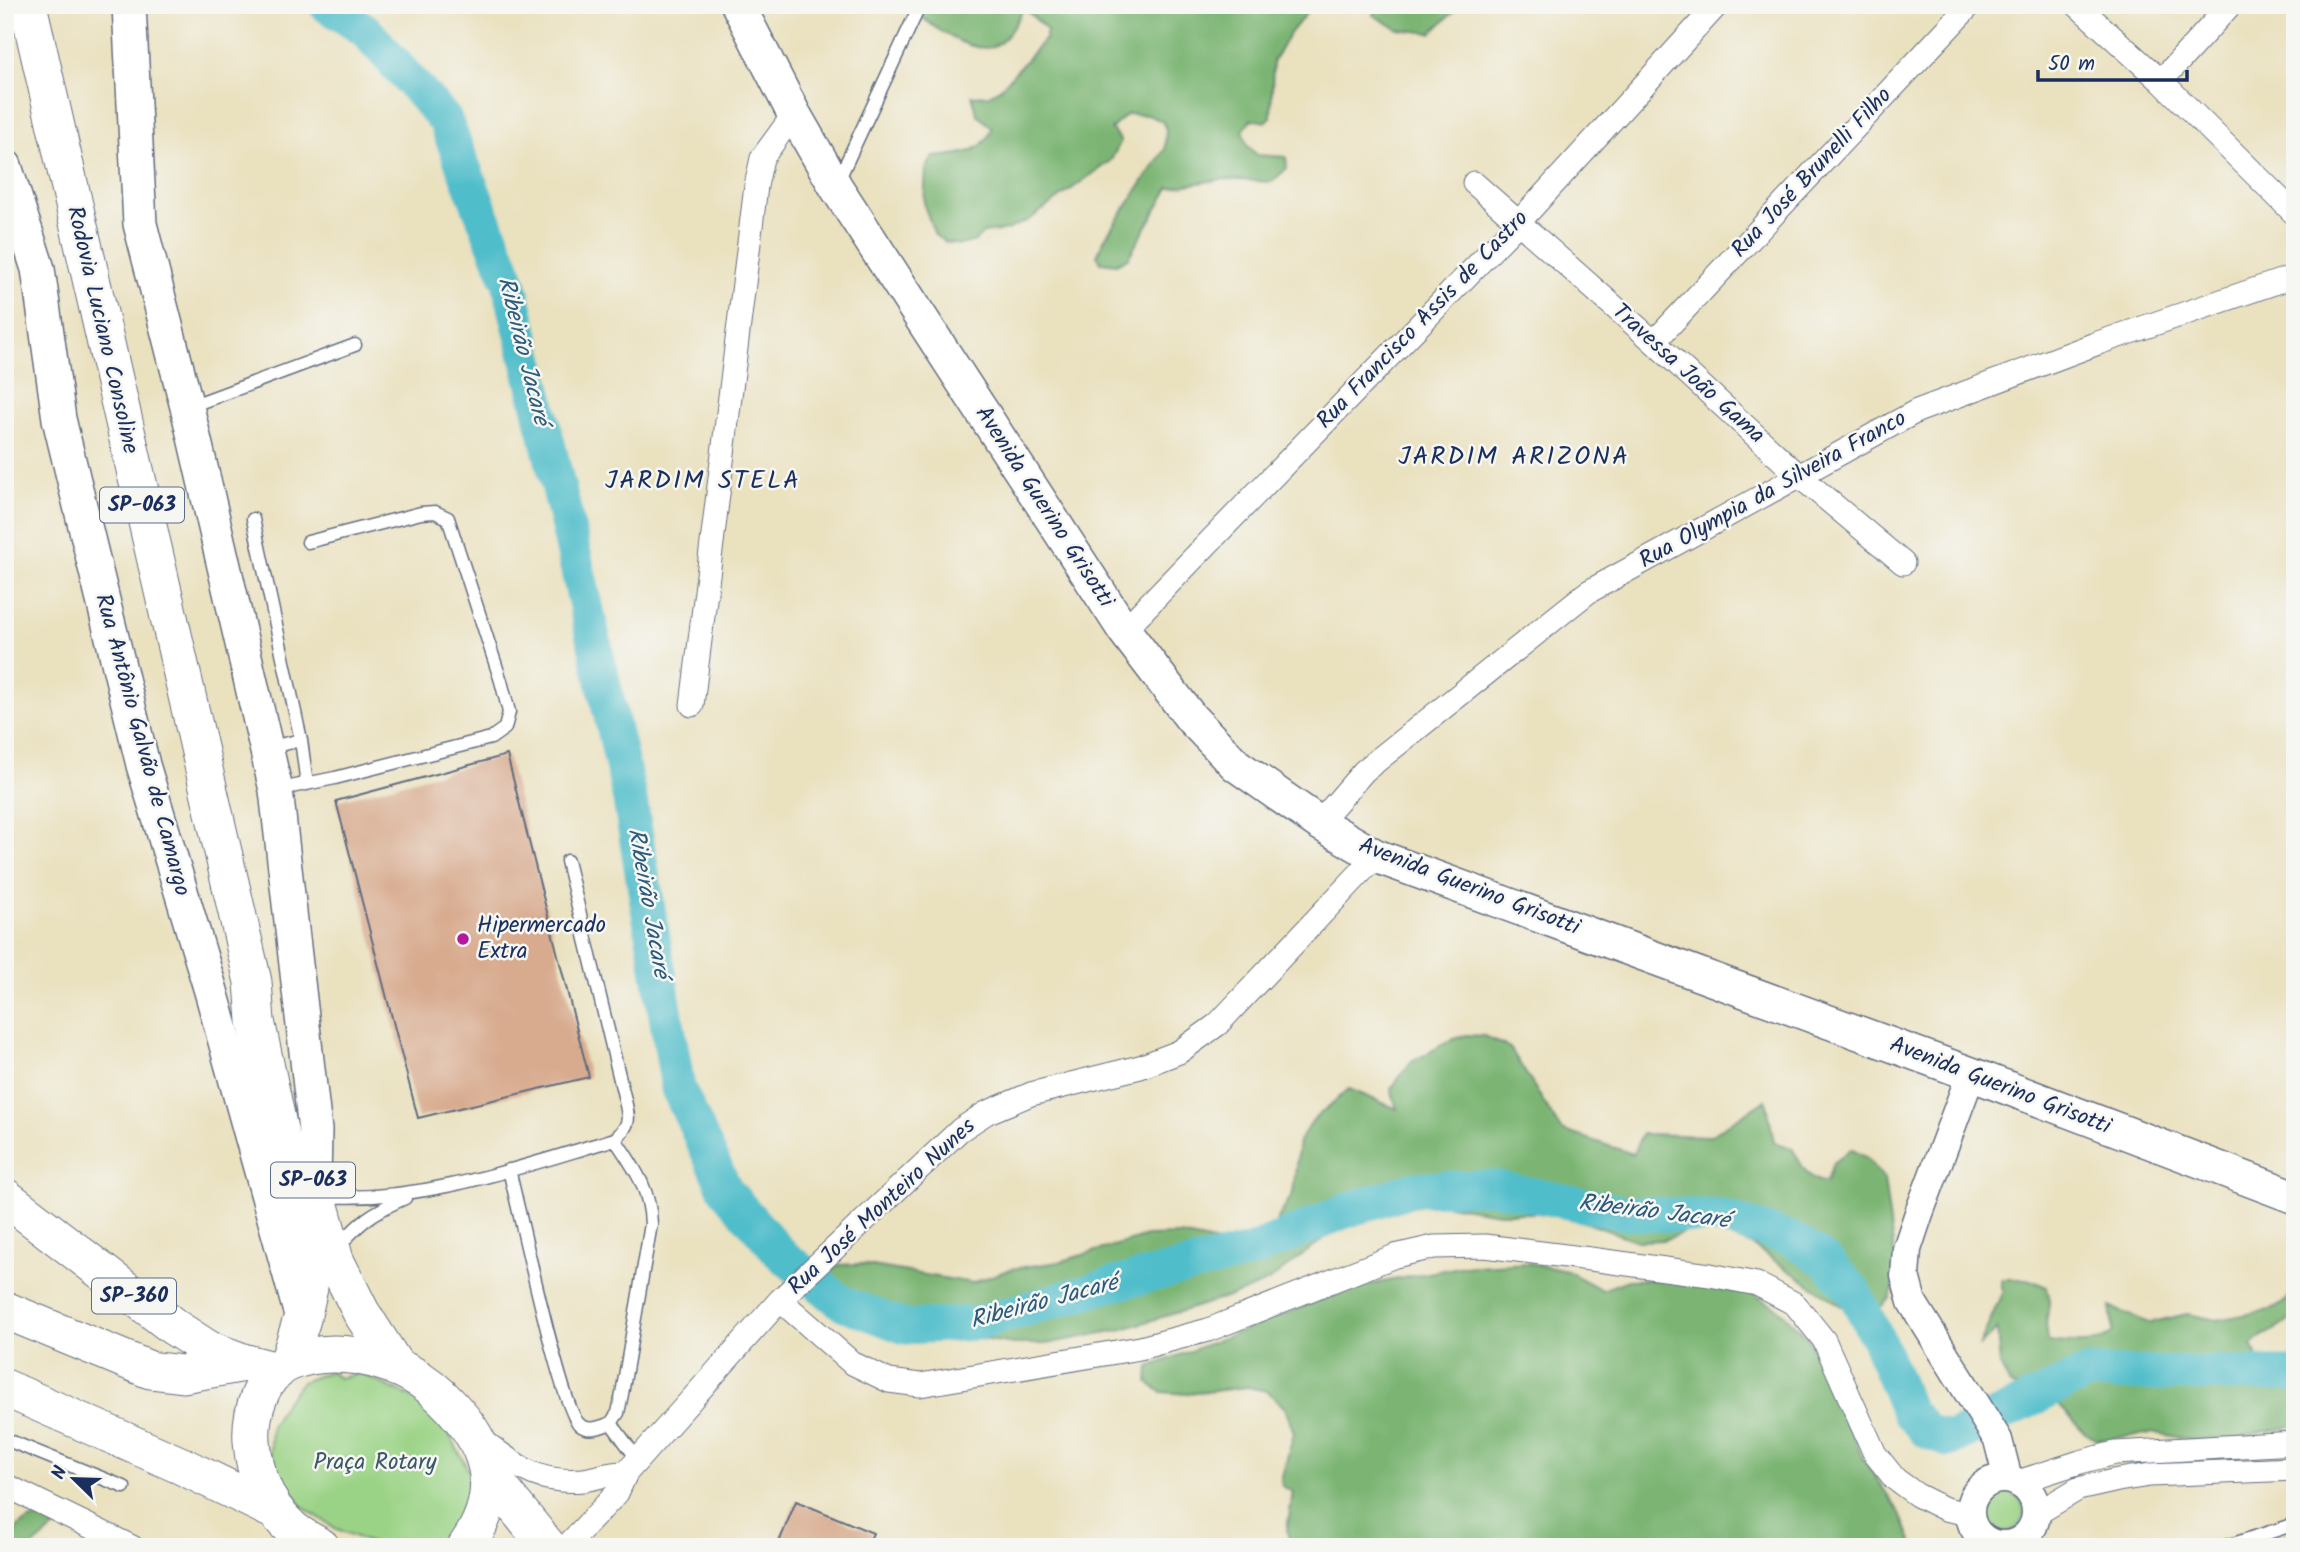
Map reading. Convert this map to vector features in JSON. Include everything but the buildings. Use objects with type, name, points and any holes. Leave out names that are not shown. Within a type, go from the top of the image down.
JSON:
[{"type":"main road","points":[[129,5],[140,224],[187,407],[267,748],[291,787],[315,1130],[316,1190]]},
{"type":"main road","name":"Avenida Guerino Grisotti","points":[[738,5],[835,187],[1124,630],[1191,719],[1236,765],[1319,823],[1376,856],[2295,1196]]},
{"type":"main road","name":"Rodovia Luciano Consoline","points":[[30,17],[253,982],[256,1021],[303,1243],[309,1287],[302,1319],[270,1366]]},
{"type":"main road","name":"Rua Antônio Galvão de Camargo","points":[[5,166],[38,269],[59,419],[143,765],[211,991],[302,1319]]},
{"type":"main road","name":"Rodovia Luciano Consoline","points":[[253,982],[269,1021],[333,1253],[361,1312],[397,1368]]},
{"type":"main road","name":"SP-360","points":[[5,1198],[174,1327],[208,1349],[270,1366]]},
{"type":"main road","points":[[5,1310],[150,1370],[183,1374],[270,1366]]},
{"type":"main road","name":"SP-063","points":[[321,1547],[291,1528],[262,1488],[253,1460],[251,1431],[270,1366],[341,1354],[369,1357],[419,1378],[446,1398],[475,1435],[485,1456],[489,1474],[487,1507],[478,1530],[466,1547]]},
{"type":"main road","points":[[5,1388],[182,1466],[277,1512]]},
{"type":"main road","name":"SP-063","points":[[489,1474],[548,1547]]},
{"type":"street","name":"Rua Francisco Assis de Castro","points":[[1124,630],[1518,223],[1717,5]]},
{"type":"street","name":"Rua José Brunelli Filho","points":[[1654,342],[1969,5]]},
{"type":"street","points":[[2077,5],[2161,81],[2295,214]]},
{"type":"street","points":[[2161,81],[2230,5]]},
{"type":"street","points":[[692,705],[756,186],[762,158],[794,114]]},
{"type":"street","name":"Travessa João Gama","points":[[1474,183],[1654,342],[1798,475],[1903,563]]},
{"type":"street","name":"Rua Olympia da Silveira Franco","points":[[1319,823],[1364,771],[1588,592],[1917,411],[2098,343],[2295,276]]},
{"type":"street","name":"Rua José Monteiro Nunes","points":[[566,1547],[617,1493],[632,1466],[780,1300],[960,1130],[986,1113],[1031,1094],[1140,1067],[1179,1052],[1219,1024],[1376,856]]},
{"type":"street","points":[[780,1300],[852,1363],[889,1381],[920,1385],[1140,1348],[1208,1330],[1395,1256],[1434,1247],[1485,1246],[1710,1275],[1757,1284],[1795,1304],[1824,1340],[1875,1454],[1895,1479],[1945,1509],[1983,1540],[2003,1546],[2021,1543],[2029,1533],[2036,1514],[2032,1495],[2013,1481],[1998,1440],[1912,1302],[1905,1276],[1907,1250],[1919,1213],[1971,1074]]},
{"type":"street","points":[[475,1435],[519,1468],[539,1478],[558,1482],[595,1479],[632,1466]]},
{"type":"street","points":[[1974,1531],[1974,1495],[1989,1482],[2013,1481],[2115,1453],[2295,1443]]},
{"type":"street","points":[[2036,1514],[2078,1489],[2118,1480],[2150,1475],[2295,1469]]},
{"type":"street","points":[[5,1485],[132,1547]]},
{"type":"lane","points":[[835,187],[920,5]]},
{"type":"lane","points":[[187,407],[355,345]]},
{"type":"lane","points":[[253,519],[301,740],[291,787],[491,738],[505,728],[509,712],[501,681],[448,518],[435,512],[421,513],[308,542]]},
{"type":"lane","points":[[267,748],[301,740]]},
{"type":"lane","points":[[316,1190],[382,1197],[418,1192],[509,1170],[615,1139],[627,1128],[629,1117],[567,861]]},
{"type":"lane","points":[[509,1170],[553,1354],[570,1410],[578,1424],[587,1428],[598,1428],[611,1423],[618,1413],[651,1224],[650,1204],[643,1184],[615,1139]]},
{"type":"lane","points":[[333,1253],[359,1223],[381,1208],[418,1192]]},
{"type":"lane","points":[[611,1423],[632,1466]]},
{"type":"lane","points":[[5,1439],[124,1487]]},
{"type":"lane","points":[[2224,1547],[2295,1524]]},
{"type":"green space","points":[[906,5],[1313,5],[1291,32],[1273,61],[1271,117],[1265,122],[1251,119],[1243,131],[1247,145],[1257,155],[1286,157],[1287,168],[1272,182],[1222,179],[1169,188],[1128,258],[1116,264],[1101,262],[1097,255],[1105,238],[1165,149],[1166,129],[1162,121],[1148,115],[1127,114],[1111,129],[1121,141],[1111,160],[1029,220],[1007,230],[983,233],[975,241],[960,245],[945,242],[935,235],[924,205],[926,169],[933,157],[968,152],[983,144],[992,128],[977,114],[972,96],[989,95],[1001,88],[1045,39],[1047,30],[1024,8],[1002,41],[988,48],[976,47],[950,36]]},
{"type":"green space","points":[[1377,5],[1461,5],[1431,33],[1398,29],[1373,15]]},
{"type":"green space","points":[[1467,1035],[1484,1036],[1510,1048],[1561,1130],[1633,1154],[1642,1134],[1710,1136],[1766,1100],[1774,1142],[1792,1148],[1805,1171],[1814,1179],[1826,1182],[1834,1162],[1851,1149],[1867,1158],[1884,1179],[1897,1276],[1890,1298],[1874,1313],[1860,1314],[1846,1309],[1750,1244],[1716,1232],[1689,1230],[1664,1240],[1638,1241],[1569,1217],[1538,1213],[1499,1213],[1435,1203],[1386,1211],[1360,1220],[1325,1238],[1267,1282],[1238,1294],[1123,1329],[1046,1344],[1014,1344],[892,1325],[845,1298],[830,1282],[827,1271],[839,1265],[861,1264],[972,1283],[1011,1269],[1059,1262],[1147,1236],[1180,1235],[1224,1244],[1250,1239],[1274,1225],[1293,1193],[1299,1141],[1313,1120],[1349,1089],[1397,1109],[1391,1089],[1410,1063],[1451,1040]]},
{"type":"green space","points":[[1529,1263],[1567,1271],[1602,1290],[1628,1280],[1681,1279],[1754,1294],[1779,1309],[1808,1338],[1845,1412],[1862,1457],[1899,1512],[1914,1547],[1291,1547],[1287,1530],[1293,1492],[1282,1486],[1281,1480],[1294,1433],[1285,1408],[1267,1391],[1247,1387],[1188,1394],[1162,1392],[1148,1383],[1149,1367],[1352,1288],[1459,1267]]},
{"type":"green space","points":[[2002,1279],[2028,1279],[2047,1287],[2048,1342],[2074,1343],[2100,1340],[2113,1331],[2110,1307],[2149,1323],[2187,1314],[2217,1320],[2270,1310],[2287,1300],[2295,1288],[2292,1317],[2252,1345],[2258,1358],[2295,1361],[2295,1426],[2228,1439],[2193,1440],[2155,1433],[2097,1440],[2084,1432],[2059,1405],[2010,1385],[2000,1365],[1997,1329],[1979,1347],[2002,1293]]},
{"type":"green space","name":"Praça Rotary","points":[[330,1371],[339,1378],[360,1373],[419,1401],[445,1427],[469,1471],[470,1499],[446,1541],[437,1547],[380,1547],[337,1529],[303,1507],[278,1471],[270,1454],[271,1426],[285,1402],[302,1382]]},
{"type":"green space","points":[[2004,1492],[2018,1498],[2024,1512],[2018,1526],[2004,1532],[1990,1526],[1984,1512],[1990,1498]]},
{"type":"green space","points":[[34,1518],[49,1520],[56,1527],[32,1547],[5,1547],[5,1542],[21,1524]]},
{"type":"waterway","name":"Ribeirão Jacaré","points":[[326,5],[365,30],[445,120],[509,282],[630,800],[678,1088],[726,1191],[782,1255],[842,1303],[905,1327],[979,1323],[1109,1285],[1253,1251],[1343,1212],[1412,1189],[1493,1187],[1624,1213],[1721,1217],[1791,1239],[1825,1260],[1853,1290],[1879,1342],[1908,1411],[1926,1431],[1948,1440],[2086,1373],[2295,1374]]},
{"type":"place","name":"Hipermercado Extra","points":[[463,939]]},
{"type":"district","name":"JARDIM ARIZONA","points":[[1514,457]]},
{"type":"district","name":"JARDIM STELA","points":[[703,481]]}]
